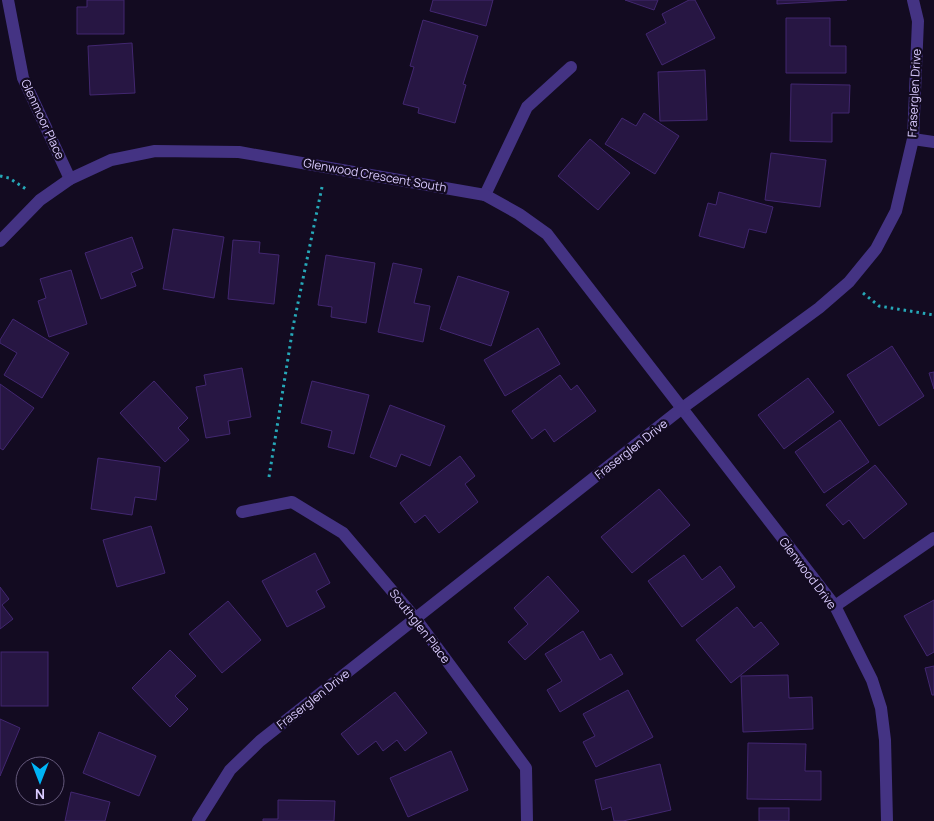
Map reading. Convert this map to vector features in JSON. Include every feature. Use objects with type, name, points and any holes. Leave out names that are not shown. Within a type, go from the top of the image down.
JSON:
[{"type":"street","name":"Glenmoor Place","points":[[8,0],[23,78],[70,179]]},
{"type":"street","name":"Fraserglen Drive","points":[[198,821],[230,770],[260,741],[682,409],[819,308],[849,282],[876,249],[896,211],[913,139],[918,21],[913,0]]},
{"type":"street","points":[[485,195],[527,107],[571,67]]},
{"type":"street","points":[[913,139],[934,142]]},
{"type":"street","name":"Glenwood Crescent South","points":[[0,241],[40,200],[70,179],[111,160],[155,151],[205,150],[239,152],[485,195],[519,214],[547,234],[682,409]]},
{"type":"street","name":"Glenwood Drive","points":[[682,409],[835,606],[872,680],[881,708],[885,740],[886,821]]},
{"type":"street","name":"Southglen Place","points":[[242,512],[292,502],[343,533],[416,619],[526,768],[527,821]]},
{"type":"street","points":[[835,606],[934,538]]},
{"type":"path","points":[[0,176],[16,182]]},
{"type":"path","points":[[269,476],[293,326],[322,187]]},
{"type":"path","points":[[870,298],[880,306],[934,315]]},
{"type":"building","points":[[87,0],[124,0],[124,34],[77,34],[77,7],[87,7]]},
{"type":"building","points":[[433,0],[493,0],[486,26],[430,11]]},
{"type":"building","points":[[625,0],[658,0],[654,10]]},
{"type":"building","points":[[689,0],[695,0],[715,38],[662,65],[646,34],[666,23],[662,14]]},
{"type":"building","points":[[777,0],[847,0],[777,4]]},
{"type":"building","points":[[786,18],[830,18],[830,46],[846,46],[846,73],[786,73]]},
{"type":"building","points":[[423,20],[478,36],[463,84],[466,85],[455,123],[418,113],[419,108],[403,104],[414,67],[410,66]]},
{"type":"building","points":[[132,43],[135,93],[90,95],[88,46]]},
{"type":"building","points":[[705,70],[707,120],[660,121],[658,72]]},
{"type":"building","points":[[791,84],[850,85],[849,113],[832,113],[832,142],[790,141]]},
{"type":"building","points":[[644,113],[679,136],[655,174],[605,144],[622,118],[636,126]]},
{"type":"building","points":[[590,139],[630,173],[598,210],[558,176]]},
{"type":"building","points":[[771,153],[826,160],[820,207],[765,200]]},
{"type":"building","points":[[719,192],[773,207],[766,233],[749,229],[744,248],[699,236],[708,203],[716,205]]},
{"type":"building","points":[[173,229],[224,237],[214,298],[163,289]]},
{"type":"building","points":[[132,237],[143,268],[131,273],[136,286],[101,299],[85,253]]},
{"type":"building","points":[[233,240],[260,242],[259,253],[279,255],[274,304],[228,299]]},
{"type":"building","points":[[326,255],[375,263],[366,323],[331,317],[332,307],[318,305]]},
{"type":"building","points":[[393,263],[422,269],[414,303],[430,306],[423,342],[378,332]]},
{"type":"building","points":[[71,270],[87,324],[49,337],[38,301],[46,298],[40,279]]},
{"type":"building","points":[[458,276],[509,292],[491,346],[440,329]]},
{"type":"building","points":[[13,319],[69,353],[42,398],[4,375],[17,353],[0,343],[0,340]]},
{"type":"building","points":[[538,328],[560,364],[505,396],[484,360]]},
{"type":"building","points":[[892,346],[924,396],[879,426],[847,375]]},
{"type":"building","points":[[242,368],[251,417],[228,421],[230,434],[206,438],[196,387],[206,385],[204,375]]},
{"type":"building","points":[[934,372],[934,389],[929,373]]},
{"type":"building","points":[[560,375],[571,390],[577,385],[596,411],[554,442],[545,429],[532,439],[512,411]]},
{"type":"building","points":[[808,378],[834,412],[784,449],[758,415]]},
{"type":"building","points":[[154,381],[188,418],[178,428],[189,440],[165,462],[120,413]]},
{"type":"building","points":[[312,381],[369,395],[354,454],[328,447],[332,431],[301,423]]},
{"type":"building","points":[[0,384],[34,408],[3,450],[0,448]]},
{"type":"building","points":[[390,405],[445,426],[430,466],[401,454],[396,467],[370,457]]},
{"type":"building","points":[[840,420],[869,462],[824,493],[795,452]]},
{"type":"building","points":[[460,456],[475,476],[465,484],[478,502],[439,533],[425,515],[415,523],[400,503]]},
{"type":"building","points":[[98,458],[160,467],[156,500],[135,497],[132,515],[91,509]]},
{"type":"building","points":[[875,465],[907,504],[864,539],[849,520],[843,525],[826,505]]},
{"type":"building","points":[[659,489],[690,525],[632,573],[601,537]]},
{"type":"building","points":[[151,526],[165,573],[117,587],[103,540]]},
{"type":"building","points":[[315,553],[330,583],[316,591],[325,607],[287,627],[262,581]]},
{"type":"building","points":[[684,555],[702,580],[720,566],[735,587],[682,627],[648,581]]},
{"type":"building","points":[[548,576],[579,611],[525,660],[508,642],[528,624],[514,608]]},
{"type":"building","points":[[0,587],[9,599],[2,605],[13,619],[0,629]]},
{"type":"building","points":[[934,600],[934,652],[927,656],[904,616]]},
{"type":"building","points":[[228,601],[261,640],[222,673],[189,634]]},
{"type":"building","points":[[737,607],[754,628],[761,622],[779,644],[731,683],[696,640]]},
{"type":"building","points":[[583,631],[600,660],[611,654],[623,674],[560,712],[547,690],[562,681],[545,654]]},
{"type":"building","points":[[170,650],[196,676],[175,696],[188,709],[170,727],[132,688]]},
{"type":"building","points":[[1,652],[48,652],[48,706],[1,706]]},
{"type":"building","points":[[934,666],[934,695],[932,695],[925,668]]},
{"type":"building","points":[[788,675],[789,698],[812,697],[813,729],[743,732],[741,676]]},
{"type":"building","points":[[628,690],[653,737],[596,767],[583,742],[595,736],[583,714]]},
{"type":"building","points":[[395,692],[427,733],[405,751],[397,740],[383,751],[376,741],[358,755],[341,734]]},
{"type":"building","points":[[0,719],[20,728],[0,776]]},
{"type":"building","points":[[99,732],[156,756],[139,796],[83,773]]},
{"type":"building","points":[[748,743],[806,744],[805,771],[821,771],[821,800],[747,799]]},
{"type":"building","points":[[451,751],[468,790],[408,817],[390,778]]},
{"type":"building","points":[[660,764],[671,810],[623,821],[614,821],[611,807],[602,810],[595,780]]},
{"type":"building","points":[[71,792],[110,802],[105,821],[65,821]]},
{"type":"building","points":[[278,800],[335,801],[334,821],[263,821],[263,819],[278,819]]},
{"type":"building","points":[[759,808],[789,808],[789,821],[759,821]]}]
